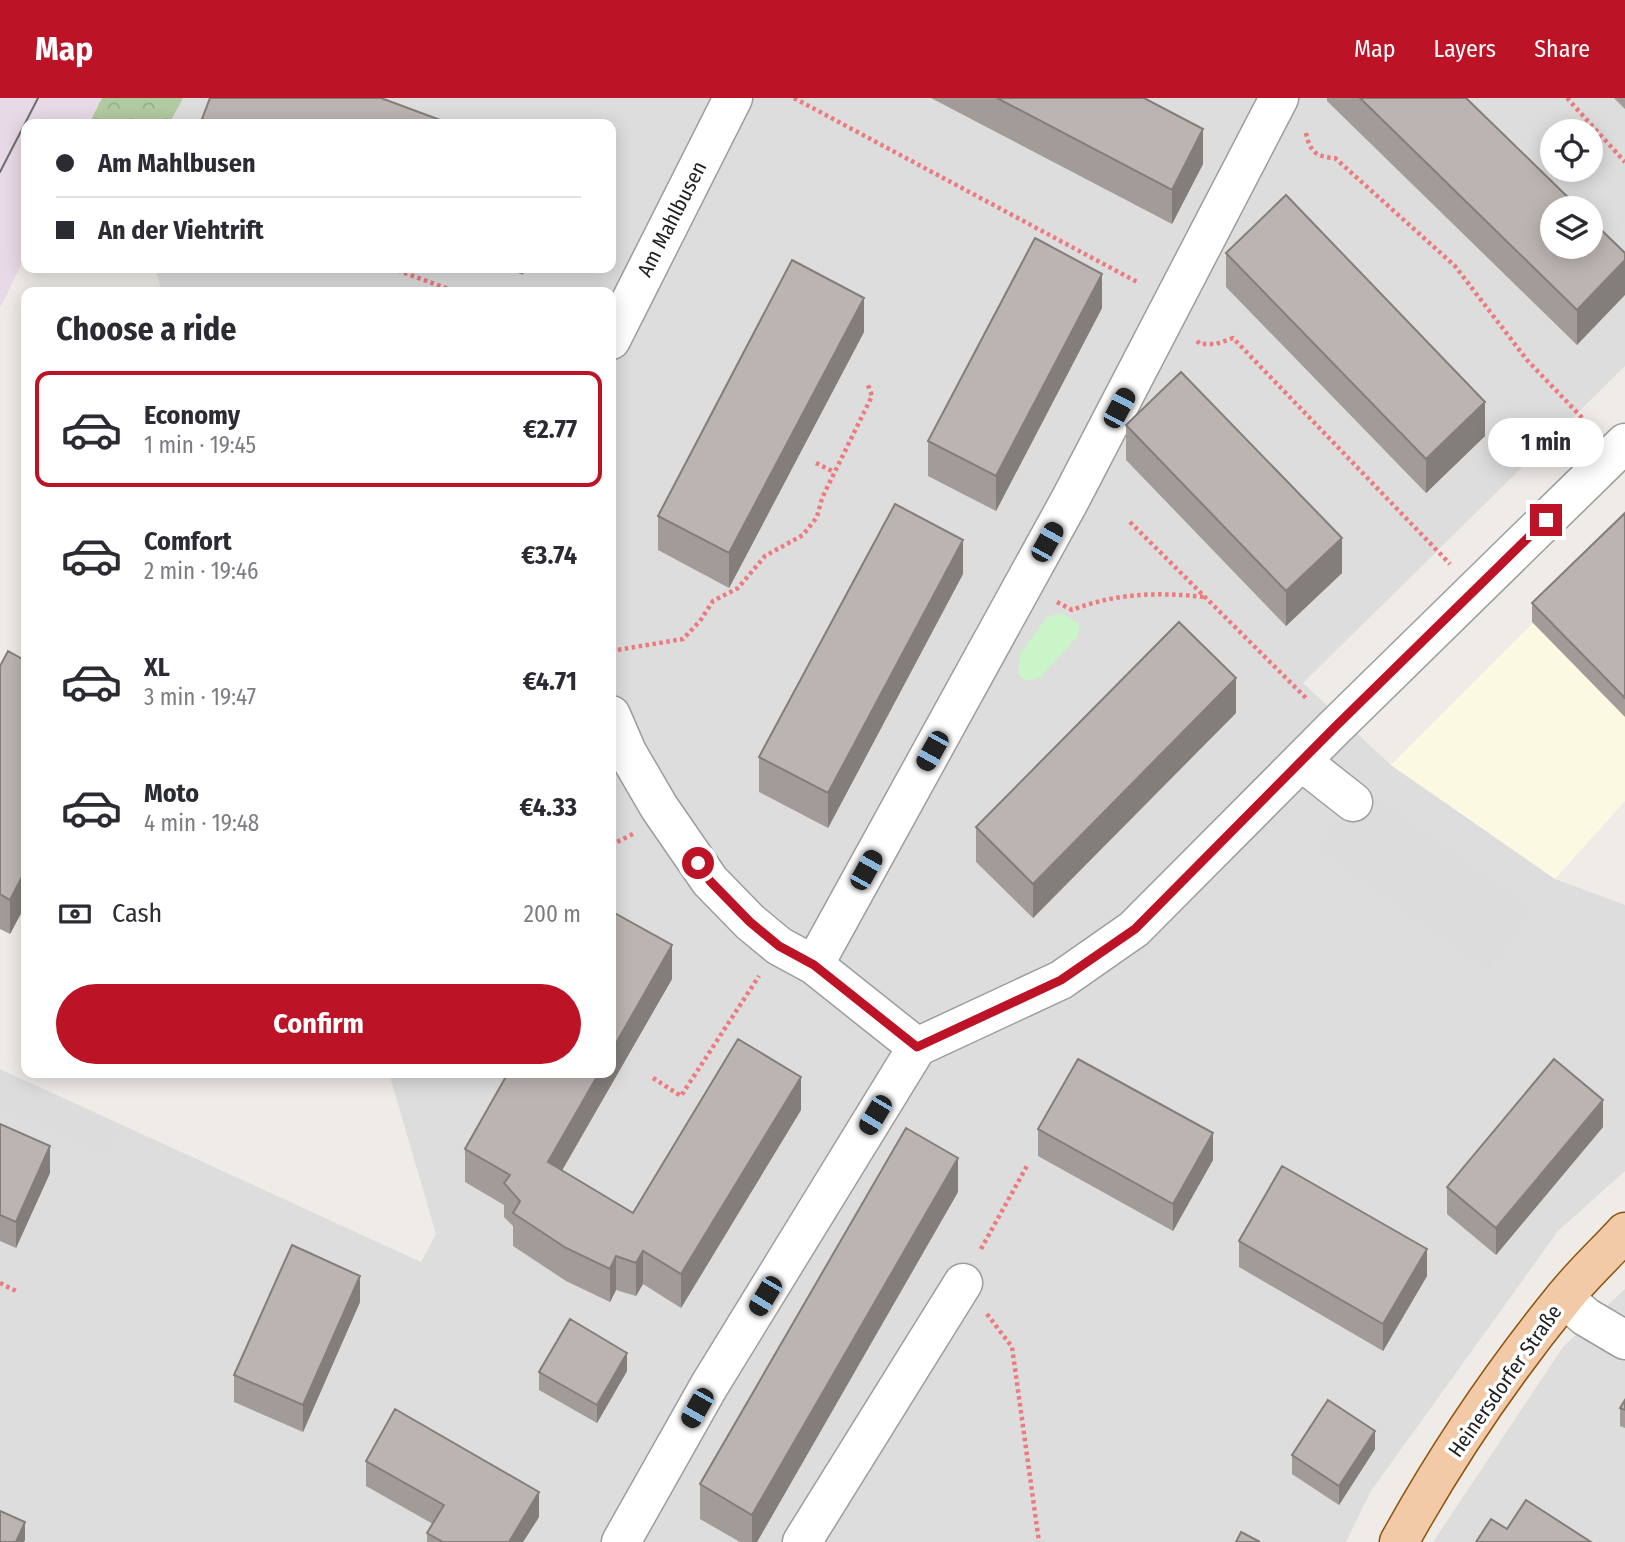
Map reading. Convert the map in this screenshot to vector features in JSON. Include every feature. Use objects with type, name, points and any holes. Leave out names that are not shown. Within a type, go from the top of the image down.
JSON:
[{"type":"main road","name":"Heinersdorfer Straße","points":[[1399,1542],[1468,1428],[1564,1298],[1625,1232]]},
{"type":"street","name":"Am Mahlbusen","points":[[616,330],[733,98]]},
{"type":"street","points":[[814,965],[1024,583],[1171,309],[1277,102]]},
{"type":"street","points":[[625,1540],[709,1386],[917,1047],[1061,980],[1135,929],[1335,727],[1625,443]]},
{"type":"street","points":[[616,727],[627,752],[659,807],[710,881],[750,922],[779,946],[814,965],[917,1047]]},
{"type":"street","points":[[1301,761],[1353,802]]},
{"type":"street","points":[[802,1542],[962,1283]]},
{"type":"street","points":[[1564,1298],[1587,1317],[1625,1340]]},
{"type":"path","points":[[794,98],[1171,309],[1200,344],[1216,344],[1233,338],[1418,530]]},
{"type":"path","points":[[1567,98],[1625,162]]},
{"type":"path","points":[[1277,102],[1306,130],[1309,148],[1319,157],[1335,158],[1455,266],[1527,360],[1558,392]]},
{"type":"path","points":[[404,273],[443,287]]},
{"type":"path","points":[[616,650],[683,639],[701,621],[713,601],[738,588],[765,556],[803,535],[817,517],[822,498],[872,396],[868,385]]},
{"type":"path","points":[[816,463],[834,472]]},
{"type":"path","points":[[1130,522],[1335,727]]},
{"type":"path","points":[[1024,583],[1072,610],[1094,602],[1134,594],[1168,593],[1205,597]]},
{"type":"path","points":[[653,1078],[681,1096],[779,946]]},
{"type":"path","points":[[1028,1164],[962,1283],[1012,1347],[1040,1542]]},
{"type":"path","points":[[0,1283],[18,1292]]},
{"type":"shaded area","points":[[0,98],[105,98],[94,119],[21,119],[21,265],[0,308]]},
{"type":"shaded area","points":[[183,98],[1625,98],[1625,366],[1303,683],[1391,765],[1555,879],[1625,905],[1625,1171],[1558,1231],[1371,1491],[1346,1542],[0,1542],[0,1069],[421,1262],[436,1234],[390,1078],[616,1078],[616,287],[161,287],[156,273],[616,273],[616,119],[172,119]]},
{"type":"shaded area","points":[[1625,531],[1625,801],[1555,879],[1391,765]]},
{"type":"shaded area","points":[[1361,790],[1530,910],[1489,968],[1320,848]]},
{"type":"shaded area","points":[[0,1071],[117,1125],[105,1152],[0,1105]]},
{"type":"shaded area","points":[[1625,1289],[1625,1542],[1433,1542],[1563,1347]]},
{"type":"green space","points":[[102,98],[183,98],[172,119],[92,119]]},
{"type":"green space","points":[[1062,613],[1079,624],[1078,636],[1040,677],[1025,681],[1018,673],[1020,654],[1047,617]]},
{"type":"building","points":[[210,98],[381,98],[438,119],[202,119]]},
{"type":"building","points":[[997,98],[1144,98],[1203,129],[1172,190]]},
{"type":"building","points":[[1360,98],[1466,98],[1540,170],[1540,182],[1552,182],[1567,196],[1540,196],[1540,259],[1603,259],[1603,232],[1625,253],[1625,260],[1577,310]]},
{"type":"building","points":[[1286,195],[1485,402],[1426,459],[1226,253]]},
{"type":"building","points":[[1035,238],[1102,274],[996,476],[928,441]]},
{"type":"building","points":[[792,260],[864,298],[729,553],[658,516]]},
{"type":"building","points":[[1181,372],[1342,538],[1286,591],[1126,425]]},
{"type":"building","points":[[895,504],[963,540],[828,793],[759,757]]},
{"type":"building","points":[[1625,513],[1625,698],[1532,603]]},
{"type":"building","points":[[1179,622],[1236,678],[1033,884],[976,827]]},
{"type":"building","points":[[8,651],[21,658],[21,879],[10,900],[0,894],[0,666]]},
{"type":"building","points":[[616,914],[672,945],[616,1043]]},
{"type":"building","points":[[738,1039],[801,1077],[681,1274],[643,1251],[636,1263],[616,1256],[610,1269],[566,1248],[513,1213],[520,1201],[504,1183],[510,1175],[465,1149],[505,1078],[596,1078],[548,1162],[633,1213]]},
{"type":"building","points":[[1078,1059],[1213,1133],[1173,1204],[1038,1129]]},
{"type":"building","points":[[1554,1059],[1603,1100],[1496,1228],[1447,1187]]},
{"type":"building","points":[[0,1124],[50,1146],[16,1222],[0,1215]]},
{"type":"building","points":[[906,1128],[958,1158],[752,1515],[700,1484]]},
{"type":"building","points":[[1282,1166],[1427,1249],[1383,1324],[1239,1241]]},
{"type":"building","points":[[292,1245],[360,1276],[303,1405],[234,1375]]},
{"type":"building","points":[[570,1319],[627,1353],[597,1405],[539,1372]]},
{"type":"building","points":[[1328,1400],[1375,1431],[1339,1486],[1292,1455]]},
{"type":"building","points":[[395,1409],[539,1492],[509,1542],[443,1542],[427,1533],[444,1505],[366,1461]]},
{"type":"building","points":[[1526,1500],[1591,1542],[1476,1542],[1491,1519],[1507,1529]]},
{"type":"building","points":[[0,1511],[25,1522],[16,1542],[0,1542]]},
{"type":"building","points":[[1241,1532],[1260,1542],[1236,1542]]},
{"type":"tram line","points":[[27,119],[38,98]]},
{"type":"tram line","points":[[0,172],[21,131]]},
{"type":"route","points":[[698,863],[710,881],[750,922],[779,946],[814,965],[917,1047],[1061,980],[1135,929],[1335,727],[1546,520]]}]
